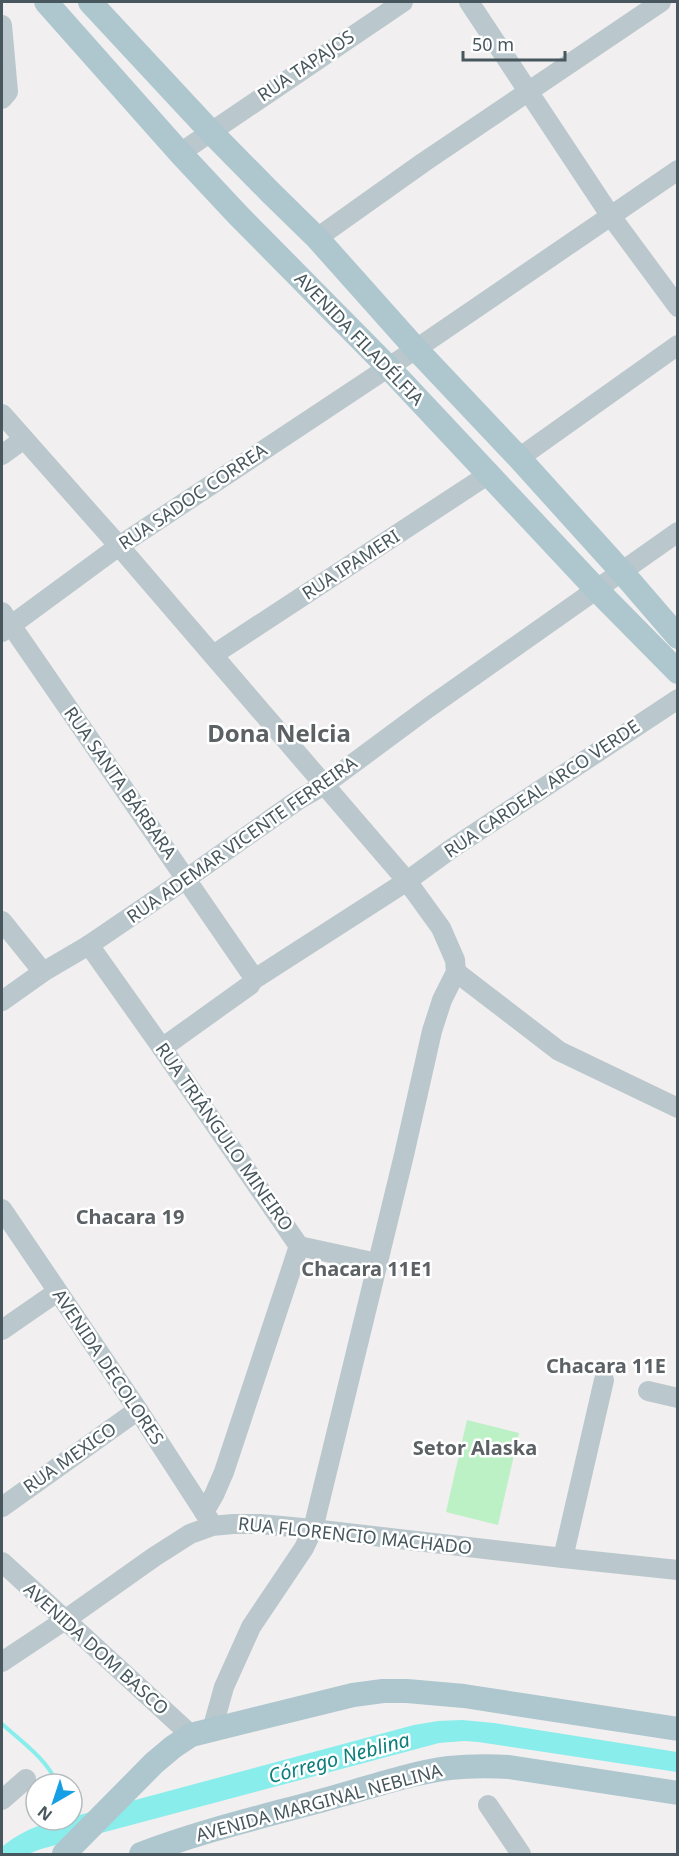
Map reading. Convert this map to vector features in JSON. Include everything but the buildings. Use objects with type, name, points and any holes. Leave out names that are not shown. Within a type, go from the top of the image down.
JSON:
[{"type":"main road","name":"AVENIDA FILADÉLFIA","points":[[46,2],[237,214],[388,368],[597,590],[678,672]]},
{"type":"main road","name":"AVENIDA FILADÉLFIA","points":[[90,2],[210,131],[317,238],[416,349],[519,458],[678,637]]},
{"type":"main road","points":[[70,1848],[173,1747],[202,1733],[352,1695],[406,1691],[464,1696],[678,1729]]},
{"type":"main road","name":"AVENIDA MARGINAL NEBLINA","points":[[141,1854],[175,1841],[240,1822],[448,1768],[509,1767],[678,1793]]},
{"type":"street","name":"RUA TAPAJOS","points":[[180,153],[403,2]]},
{"type":"street","points":[[469,2],[610,215],[678,308]]},
{"type":"street","points":[[317,238],[424,162],[661,2]]},
{"type":"street","points":[[2,24],[5,96]]},
{"type":"street","name":"RUA SADOC CORREA","points":[[5,623],[388,368],[678,170]]},
{"type":"street","points":[[519,458],[678,345]]},
{"type":"street","points":[[2,414],[119,546],[407,881],[441,928],[455,966],[559,1051],[677,1108]]},
{"type":"street","points":[[2,455],[24,439]]},
{"type":"street","name":"RUA IPAMERI","points":[[213,655],[489,474]]},
{"type":"street","points":[[622,572],[678,532]]},
{"type":"street","name":"RUA ADEMAR VICENTE FERREIRA","points":[[2,1001],[43,972],[89,945],[298,800],[324,785],[428,708],[622,572]]},
{"type":"street","name":"RUA SANTA BÁRBARA","points":[[5,623],[186,879],[252,975],[252,982]]},
{"type":"street","name":"RUA CARDEAL ARCO VERDE","points":[[252,982],[678,699]]},
{"type":"street","points":[[2,921],[43,972]]},
{"type":"street","name":"RUA TRIÂNGULO MINEIRO","points":[[89,945],[299,1246],[224,1472],[214,1495],[208,1519]]},
{"type":"street","points":[[202,1733],[251,1627],[304,1548],[313,1529],[432,1031],[455,966]]},
{"type":"street","points":[[162,1048],[252,982]]},
{"type":"street","name":"AVENIDA DECOLORES","points":[[2,1209],[138,1410],[208,1519]]},
{"type":"street","points":[[299,1246],[377,1263]]},
{"type":"street","points":[[2,1330],[57,1292]]},
{"type":"street","points":[[563,1558],[604,1380]]},
{"type":"street","points":[[648,1391],[678,1398]]},
{"type":"street","name":"RUA MEXICO","points":[[2,1507],[138,1410]]},
{"type":"street","name":"RUA FLORENCIO MACHADO","points":[[2,1662],[153,1557],[190,1534],[208,1519],[678,1570]]},
{"type":"street","name":"AVENIDA DOM BASCO","points":[[2,1562],[65,1620],[202,1733]]},
{"type":"street","points":[[2,1800],[24,1781]]},
{"type":"street","points":[[488,1805],[521,1854]]},
{"type":"green space","points":[[467,1420],[519,1433],[498,1525],[446,1512]]},
{"type":"water","name":"Córrego Neblina","points":[[462,1720],[494,1723],[677,1752],[677,1772],[478,1742],[439,1743],[28,1854],[2,1854],[2,1847],[24,1832],[84,1832],[84,1814],[414,1725]]},
{"type":"waterway","points":[[2,1724],[41,1759],[51,1772]]},
{"type":"district","name":"Dona Nelcia","points":[[279,734]]},
{"type":"district","name":"Chacara 19","points":[[130,1217]]},
{"type":"district","name":"Chacara 11E1","points":[[367,1269]]},
{"type":"district","name":"Chacara 11E","points":[[606,1366]]},
{"type":"district","name":"Setor Alaska","points":[[475,1448]]}]
